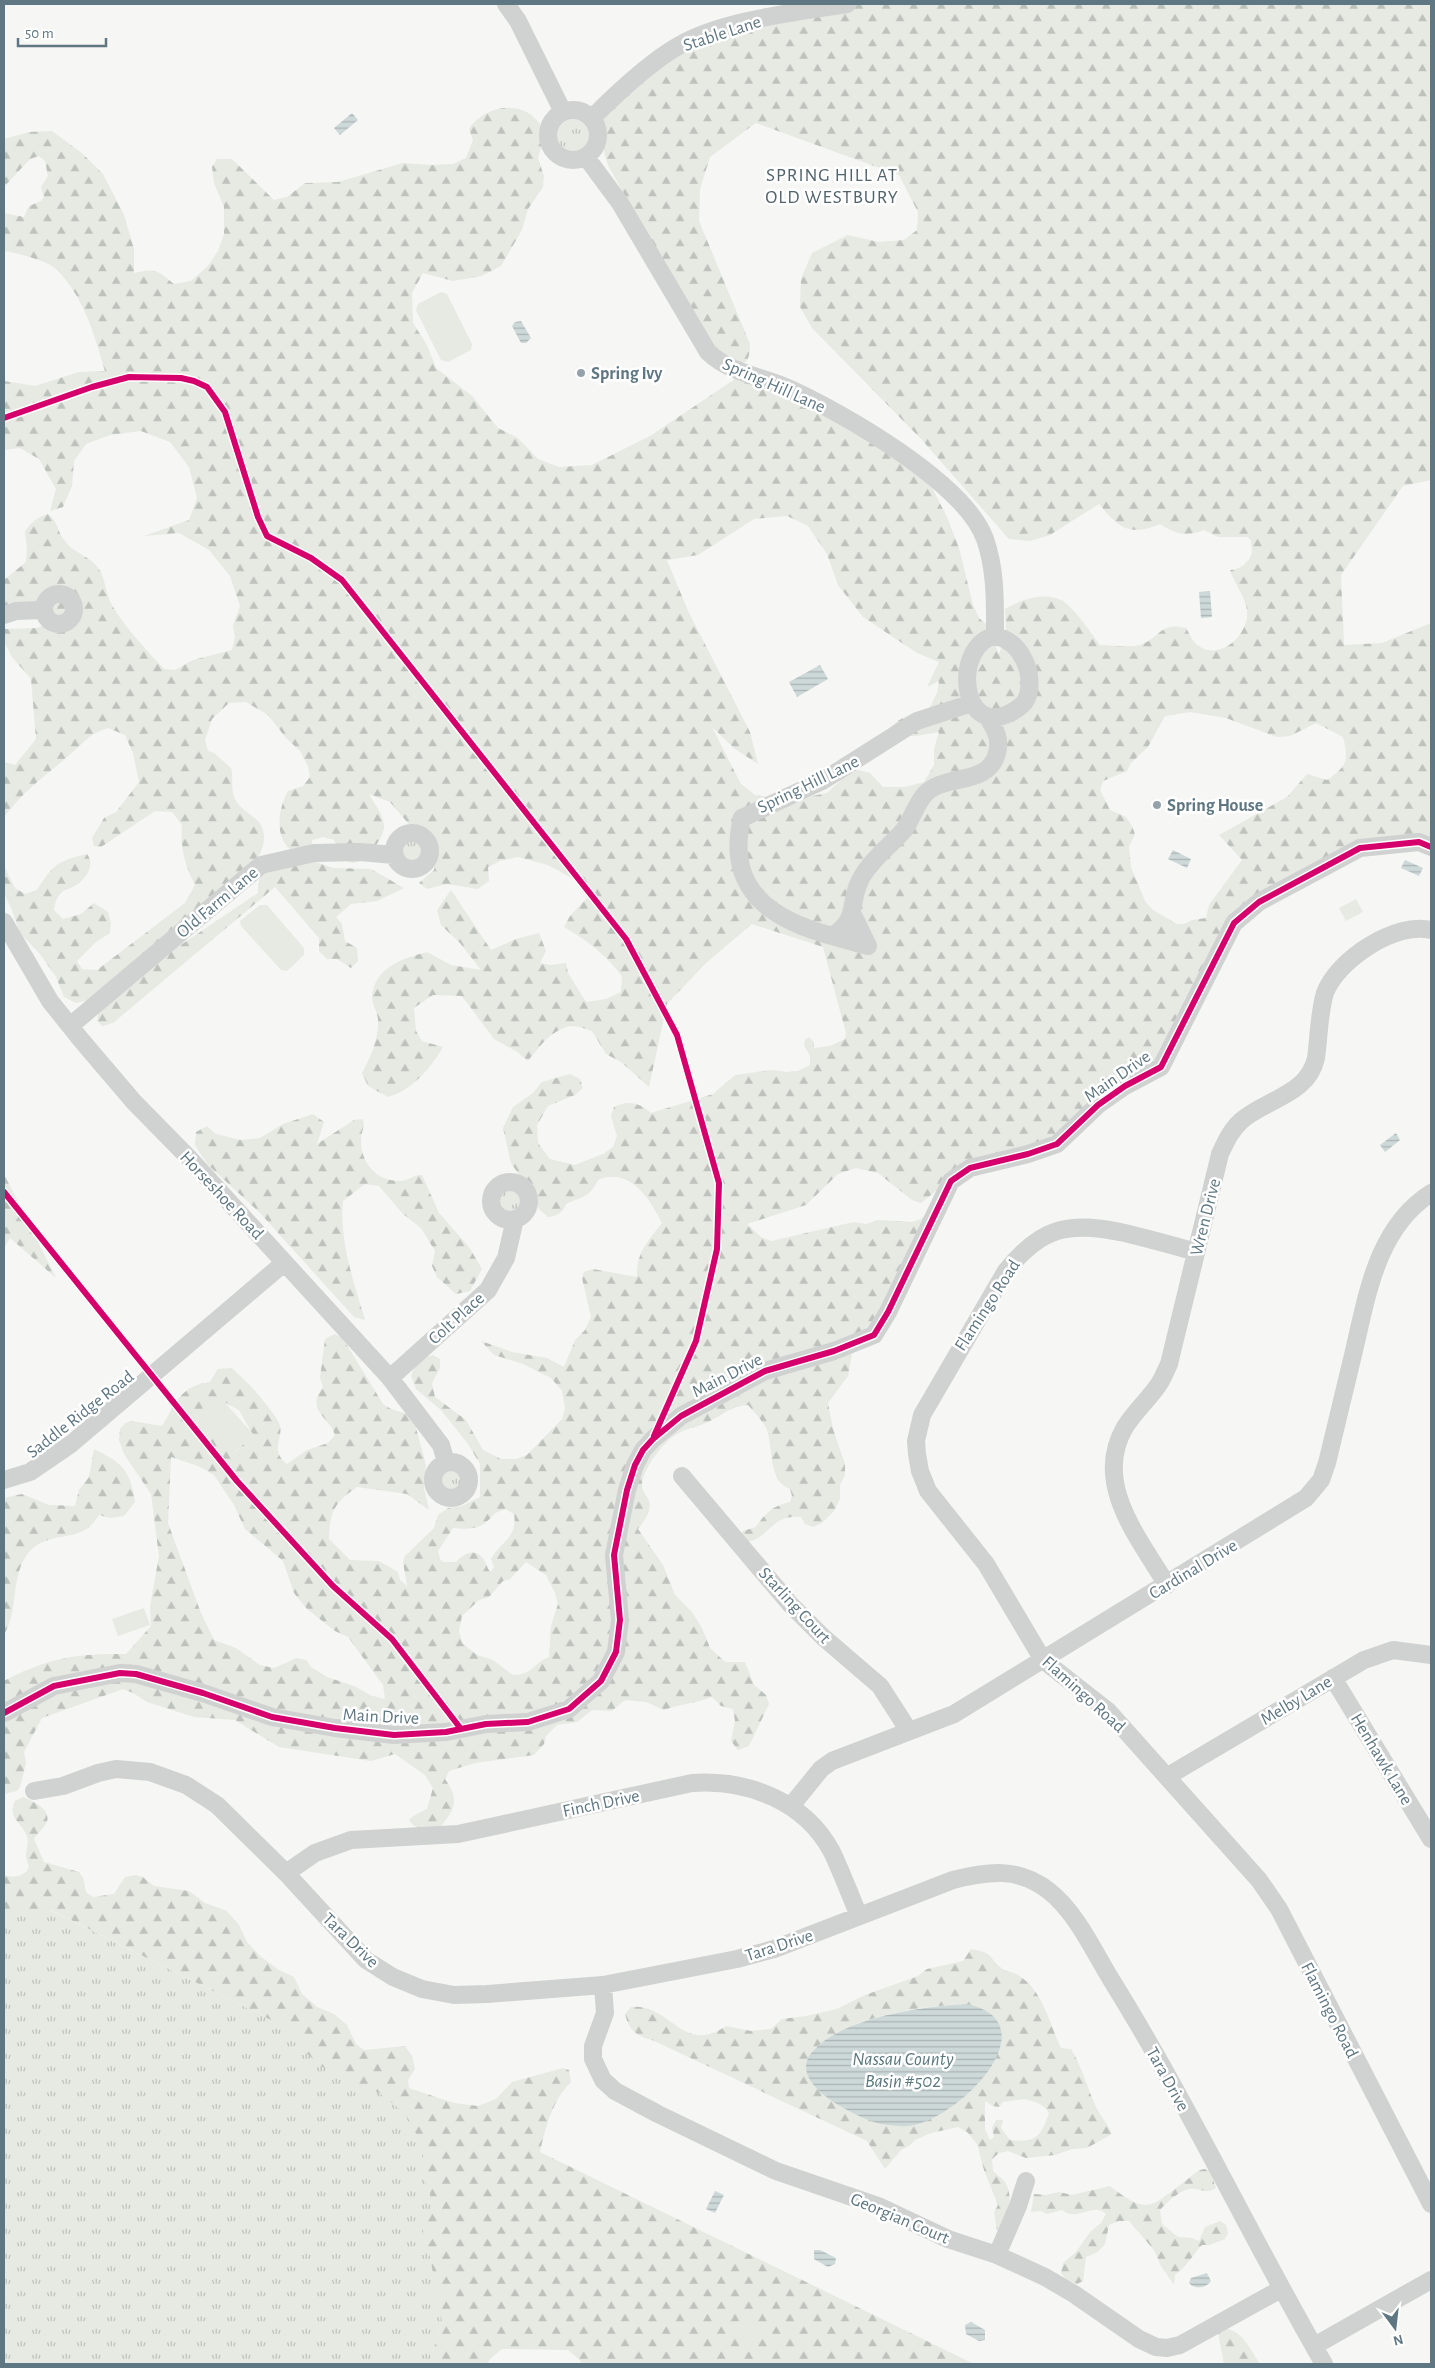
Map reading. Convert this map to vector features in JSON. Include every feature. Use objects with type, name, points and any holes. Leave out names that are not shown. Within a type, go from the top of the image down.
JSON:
[{"type":"street","points":[[506,4],[518,21],[563,112]]},
{"type":"street","name":"Stable Lane","points":[[592,118],[610,100],[664,56],[692,39],[753,21],[847,4]]},
{"type":"street","points":[[579,110],[592,118],[597,128],[598,139],[594,149],[586,157],[572,161],[559,157],[550,147],[548,129],[556,116],[563,112],[579,110]]},
{"type":"street","name":"Spring Hill Lane","points":[[586,157],[620,203],[708,352],[730,368],[788,388],[842,416],[924,468],[963,505],[976,521],[985,538],[993,570],[995,636]]},
{"type":"street","points":[[4,615],[16,611],[43,610]]},
{"type":"street","points":[[832,936],[847,924],[852,913],[854,892],[863,874],[904,829],[925,794],[935,786],[977,776],[986,771],[995,760],[999,746],[996,731],[988,718],[980,713],[972,703],[967,682],[971,656],[982,640],[995,636],[1007,639],[1021,654],[1030,684],[1028,698],[1019,709],[1004,716],[988,718]]},
{"type":"street","name":"Spring Hill Lane","points":[[852,913],[868,946],[796,924],[775,914],[759,901],[749,888],[741,863],[738,833],[742,818],[824,780],[917,722],[972,703]]},
{"type":"street","name":"Main Drive","points":[[4,1713],[54,1686],[120,1673],[136,1674],[203,1693],[272,1717],[335,1728],[394,1735],[446,1732],[486,1724],[528,1722],[569,1709],[600,1681],[616,1652],[620,1620],[614,1571],[615,1547],[621,1514],[634,1465],[648,1443],[681,1416],[765,1371],[834,1351],[874,1335],[888,1312],[951,1181],[970,1168],[1028,1154],[1057,1144],[1098,1105],[1124,1086],[1161,1067],[1234,923],[1259,902],[1360,848],[1419,842],[1431,847]]},
{"type":"street","name":"Old Farm Lane","points":[[70,1026],[261,865],[314,853],[360,852],[394,855]]},
{"type":"street","name":"Horseshoe Road","points":[[4,922],[50,1001],[70,1026],[134,1102],[194,1163],[390,1378],[441,1445],[446,1462]]},
{"type":"street","name":"Wren Drive","points":[[1167,1585],[1121,1507],[1115,1487],[1113,1468],[1116,1452],[1125,1427],[1159,1384],[1170,1364],[1220,1154],[1229,1135],[1242,1121],[1292,1091],[1308,1077],[1314,1067],[1325,994],[1333,976],[1352,958],[1384,938],[1408,929],[1423,928],[1431,930]]},
{"type":"street","name":"Cardinal Drive","points":[[791,1806],[821,1769],[832,1761],[954,1714],[1296,1506],[1306,1498],[1321,1480],[1328,1463],[1369,1288],[1379,1257],[1386,1243],[1404,1218],[1431,1194]]},
{"type":"street","name":"Colt Place","points":[[390,1378],[488,1290],[506,1258],[515,1220]]},
{"type":"street","name":"Flamingo Road","points":[[1196,1252],[1163,1242],[1094,1227],[1072,1227],[1054,1232],[1038,1239],[1021,1252],[1006,1271],[922,1414],[916,1441],[920,1471],[928,1491],[986,1564],[1043,1660],[1108,1711],[1259,1880],[1279,1909],[1431,2204]]},
{"type":"street","name":"Saddle Ridge Road","points":[[4,1480],[30,1472],[71,1444],[284,1263]]},
{"type":"street","name":"Starling Court","points":[[682,1476],[790,1604],[823,1637],[880,1686],[909,1732]]},
{"type":"street","name":"Melby Lane","points":[[1168,1776],[1364,1660],[1384,1652],[1403,1650],[1431,1655]]},
{"type":"street","name":"Henhawk Lane","points":[[1333,1678],[1431,1839]]},
{"type":"street","name":"Tara Drive","points":[[34,1791],[63,1786],[111,1770],[138,1770],[162,1775],[186,1785],[207,1797],[286,1873],[366,1960],[392,1977],[422,1989],[454,1995],[603,1985],[764,1951],[953,1880],[984,1872],[1015,1875],[1036,1883],[1050,1892],[1073,1919],[1134,2016],[1281,2289],[1324,2364]]},
{"type":"street","name":"Finch Drive","points":[[286,1873],[315,1852],[350,1840],[458,1834],[692,1783],[730,1784],[756,1790],[791,1806],[814,1827],[831,1851],[859,1916]]},
{"type":"street","name":"Georgian Court","points":[[603,1985],[605,2013],[595,2037],[593,2059],[603,2080],[614,2091],[776,2171],[878,2206],[948,2239],[996,2255],[1074,2294],[1139,2339],[1156,2347],[1167,2348],[1180,2345],[1281,2289]]},
{"type":"street","points":[[996,2255],[1018,2206],[1026,2181]]},
{"type":"street","points":[[1314,2346],[1431,2280]]},
{"type":"green space","points":[[847,4],[1431,4],[1431,480],[1403,486],[1341,575],[1344,645],[1382,643],[1431,623],[1431,847],[1360,848],[1242,908],[1158,1064],[1055,1143],[967,1166],[921,1203],[912,1200],[878,1173],[856,1168],[838,1174],[806,1205],[747,1224],[761,1237],[771,1241],[854,1222],[866,1224],[879,1220],[912,1222],[921,1219],[929,1211],[871,1335],[857,1346],[852,1354],[848,1376],[828,1403],[833,1429],[845,1464],[845,1475],[840,1485],[840,1499],[834,1511],[822,1523],[813,1527],[805,1524],[801,1517],[790,1517],[776,1523],[752,1541],[743,1542],[739,1536],[743,1531],[756,1527],[770,1510],[790,1502],[792,1496],[790,1489],[783,1485],[775,1472],[767,1430],[748,1405],[732,1409],[706,1423],[677,1434],[665,1443],[645,1473],[642,1487],[650,1505],[647,1516],[638,1529],[663,1565],[675,1595],[692,1612],[702,1628],[710,1648],[725,1662],[745,1662],[754,1685],[766,1695],[769,1704],[749,1746],[738,1750],[731,1741],[735,1721],[733,1709],[721,1706],[712,1697],[664,1710],[646,1702],[625,1700],[612,1711],[592,1710],[577,1722],[557,1725],[546,1736],[544,1744],[534,1755],[475,1763],[449,1771],[445,1779],[453,1793],[454,1805],[438,1830],[426,1830],[415,1826],[409,1820],[427,1809],[433,1788],[425,1775],[395,1754],[371,1761],[279,1747],[235,1720],[194,1717],[147,1702],[123,1689],[42,1718],[24,1752],[26,1763],[20,1787],[17,1791],[4,1794],[4,1681],[49,1662],[77,1656],[126,1654],[151,1626],[150,1606],[159,1556],[151,1494],[124,1454],[119,1440],[120,1429],[125,1423],[132,1421],[162,1426],[175,1403],[191,1387],[210,1382],[218,1369],[232,1368],[268,1406],[278,1421],[280,1432],[278,1453],[287,1464],[307,1450],[328,1443],[335,1435],[317,1408],[316,1402],[323,1387],[320,1378],[325,1339],[335,1334],[342,1337],[383,1404],[390,1409],[413,1417],[426,1465],[424,1488],[429,1510],[407,1494],[357,1487],[338,1503],[332,1514],[329,1539],[350,1560],[379,1561],[398,1572],[400,1580],[407,1586],[403,1562],[405,1556],[434,1528],[438,1515],[448,1508],[462,1506],[480,1497],[480,1464],[468,1444],[441,1410],[416,1389],[411,1376],[416,1365],[421,1360],[433,1355],[440,1359],[440,1368],[432,1383],[435,1397],[466,1420],[483,1450],[501,1459],[516,1459],[527,1455],[562,1419],[565,1408],[562,1391],[551,1378],[523,1364],[494,1355],[481,1341],[512,1352],[547,1358],[564,1367],[575,1340],[585,1330],[591,1317],[582,1278],[584,1272],[593,1269],[637,1277],[641,1254],[662,1223],[638,1187],[620,1177],[598,1180],[588,1193],[566,1204],[559,1214],[548,1217],[539,1209],[531,1192],[511,1163],[503,1128],[513,1107],[533,1093],[542,1082],[570,1074],[580,1079],[583,1088],[575,1095],[548,1106],[537,1125],[538,1143],[550,1159],[575,1165],[603,1154],[613,1147],[617,1136],[611,1116],[614,1107],[624,1103],[633,1103],[642,1106],[651,1113],[713,1094],[735,1075],[772,1070],[798,1071],[810,1065],[810,1056],[804,1045],[805,1040],[809,1037],[814,1042],[814,1048],[830,1046],[845,1039],[846,1033],[823,947],[752,924],[706,963],[667,1004],[649,1087],[621,1062],[606,1054],[592,1031],[572,1026],[559,1030],[547,1039],[528,1061],[516,1051],[494,1039],[462,996],[433,995],[414,1008],[416,1031],[422,1041],[443,1047],[420,1078],[397,1094],[388,1097],[368,1086],[362,1073],[371,1055],[377,1036],[378,1020],[372,997],[378,979],[391,966],[400,961],[427,952],[451,965],[481,970],[460,943],[441,925],[437,910],[451,890],[491,950],[516,939],[539,933],[546,951],[540,963],[551,965],[566,963],[568,973],[586,1002],[606,999],[621,992],[622,976],[596,949],[564,927],[570,916],[587,898],[579,882],[548,865],[518,857],[500,861],[488,867],[489,881],[478,889],[447,884],[427,889],[419,883],[434,870],[435,864],[425,843],[390,802],[369,794],[380,813],[384,826],[378,843],[363,859],[358,862],[349,862],[342,859],[334,840],[323,837],[312,840],[313,861],[333,868],[371,869],[404,888],[377,901],[351,904],[336,917],[342,924],[345,941],[357,948],[358,961],[351,968],[337,959],[327,959],[319,951],[319,938],[275,887],[113,1023],[102,1026],[97,1021],[99,1011],[157,961],[258,893],[260,877],[263,871],[292,851],[282,839],[280,814],[288,791],[303,786],[310,777],[308,766],[300,751],[286,738],[268,715],[246,702],[229,703],[212,719],[205,740],[208,751],[214,753],[231,768],[235,799],[262,826],[264,843],[254,865],[88,1000],[76,1003],[64,997],[56,977],[40,954],[20,933],[4,893],[4,866],[15,888],[25,894],[37,890],[47,875],[57,865],[69,859],[87,854],[90,863],[88,873],[82,881],[60,894],[54,910],[63,919],[81,914],[94,903],[108,912],[111,923],[110,933],[96,942],[77,961],[82,969],[97,970],[185,903],[195,885],[184,856],[182,825],[172,812],[155,811],[101,847],[94,846],[92,838],[104,818],[116,812],[139,782],[133,753],[125,735],[108,728],[97,732],[86,740],[29,790],[4,817],[4,762],[15,765],[36,739],[31,679],[12,657],[5,644],[5,629],[37,628],[52,622],[41,615],[4,617],[4,580],[26,562],[25,531],[32,522],[48,514],[56,523],[62,537],[68,544],[99,569],[116,613],[164,669],[175,670],[193,660],[232,650],[235,637],[233,626],[240,606],[230,576],[209,550],[179,533],[144,536],[189,520],[197,498],[189,467],[170,442],[141,431],[110,435],[86,444],[74,461],[72,486],[63,507],[50,511],[56,489],[39,459],[20,448],[4,450],[4,381],[35,386],[79,372],[105,371],[87,316],[74,291],[65,279],[51,265],[23,255],[4,251],[4,213],[24,217],[29,206],[41,201],[44,197],[41,187],[48,176],[45,161],[39,156],[30,159],[4,187],[4,139],[29,132],[52,131],[83,154],[103,174],[124,215],[134,249],[134,273],[156,271],[174,284],[191,281],[208,266],[218,251],[224,234],[224,207],[214,183],[212,167],[217,159],[232,159],[274,200],[287,197],[305,183],[338,182],[403,163],[453,164],[466,158],[473,140],[469,129],[477,120],[487,113],[498,109],[520,110],[530,115],[539,123],[545,134],[538,158],[544,176],[543,187],[528,209],[522,230],[501,266],[482,276],[453,281],[423,273],[412,293],[413,323],[427,345],[436,368],[472,396],[498,428],[518,438],[538,459],[559,467],[592,465],[650,436],[744,373],[842,416],[931,486],[947,517],[959,548],[973,605],[979,618],[987,625],[999,654],[1006,634],[1005,609],[1036,597],[1053,597],[1068,605],[1100,645],[1136,646],[1152,639],[1165,629],[1177,626],[1186,628],[1192,640],[1202,648],[1219,650],[1234,641],[1244,626],[1247,618],[1246,605],[1230,570],[1241,567],[1251,556],[1251,540],[1247,537],[1218,537],[1204,530],[1186,534],[1171,530],[1160,524],[1140,530],[1132,530],[1119,524],[1099,504],[1050,535],[1030,541],[1009,539],[922,440],[812,328],[800,307],[801,279],[812,253],[848,235],[878,242],[904,240],[917,230],[918,212],[899,175],[756,123],[710,157],[700,189],[699,221],[750,344],[749,355],[744,363],[730,368],[714,358],[608,165],[602,139],[602,125],[605,112],[681,44]],"holes":[[[787,516],[808,526],[827,554],[838,585],[863,617],[917,653],[939,662],[927,687],[939,681],[937,693],[929,709],[898,721],[884,736],[916,736],[939,732],[934,749],[934,765],[924,782],[905,787],[883,787],[870,773],[853,769],[827,793],[788,801],[755,795],[741,784],[712,727],[735,749],[758,764],[750,732],[688,611],[667,560],[698,555],[754,519]],[[1190,712],[1226,718],[1277,737],[1290,736],[1316,723],[1343,737],[1346,757],[1339,771],[1327,780],[1307,774],[1287,797],[1219,835],[1242,860],[1209,905],[1206,918],[1177,924],[1153,910],[1145,901],[1131,867],[1129,847],[1135,834],[1132,826],[1126,817],[1110,810],[1100,790],[1103,781],[1127,771],[1131,763],[1148,747],[1165,716]],[[218,1395],[224,1402],[239,1410],[253,1435],[235,1452]],[[171,1457],[198,1466],[214,1475],[234,1505],[245,1529],[283,1561],[294,1593],[307,1609],[335,1631],[348,1637],[383,1685],[385,1699],[372,1696],[354,1686],[327,1677],[311,1667],[306,1660],[297,1658],[274,1668],[260,1665],[236,1648],[214,1640],[201,1613],[168,1523]],[[505,1509],[514,1514],[515,1522],[514,1529],[508,1539],[491,1559],[494,1567],[491,1572],[479,1554],[467,1554],[456,1562],[443,1562],[440,1559],[438,1551],[453,1528],[478,1527]],[[526,1562],[546,1575],[558,1604],[551,1626],[549,1657],[525,1673],[513,1675],[493,1660],[477,1655],[462,1643],[459,1631],[462,1616],[479,1600],[489,1597],[503,1581],[510,1579]]]},
{"type":"green space","points":[[574,119],[581,120],[587,124],[591,130],[591,144],[587,150],[581,154],[574,155],[567,154],[561,150],[557,144],[556,137],[557,130],[561,124],[567,120]]},
{"type":"green space","points":[[441,292],[447,294],[472,344],[471,350],[448,362],[441,360],[416,310],[418,304]]},
{"type":"green space","points":[[408,842],[416,842],[422,848],[422,856],[416,862],[408,862],[402,856],[402,848]]},
{"type":"green space","points":[[1356,899],[1363,912],[1346,921],[1339,908]]},
{"type":"green space","points":[[260,905],[267,905],[304,948],[304,955],[287,971],[281,970],[241,926],[240,921]]},
{"type":"green space","points":[[313,1114],[324,1122],[317,1144],[354,1120],[363,1119],[361,1147],[366,1162],[376,1174],[383,1178],[400,1181],[422,1175],[439,1213],[469,1247],[482,1269],[470,1291],[456,1294],[437,1277],[432,1266],[435,1251],[421,1228],[403,1214],[379,1186],[365,1184],[343,1201],[342,1216],[345,1247],[365,1320],[354,1317],[260,1213],[208,1165],[195,1145],[196,1132],[207,1126],[216,1134],[241,1140],[260,1138],[283,1124]]},
{"type":"green space","points":[[4,1174],[56,1278],[10,1238],[4,1248]]},
{"type":"green space","points":[[510,1186],[516,1187],[524,1195],[524,1207],[516,1215],[510,1216],[504,1215],[496,1207],[495,1201],[496,1195],[504,1187]]},
{"type":"green space","points":[[218,1395],[254,1435],[234,1452],[199,1412]]},
{"type":"green space","points":[[94,1449],[123,1468],[130,1482],[135,1502],[124,1516],[110,1518],[99,1515],[83,1531],[53,1538],[32,1549],[20,1568],[12,1613],[4,1635],[4,1498],[22,1494],[49,1505],[75,1506],[79,1490],[89,1477]]},
{"type":"green space","points":[[451,1465],[457,1466],[465,1474],[465,1486],[457,1494],[451,1495],[445,1494],[437,1486],[436,1480],[437,1474],[445,1466]]},
{"type":"green space","points":[[144,1608],[150,1625],[118,1636],[112,1619]]},
{"type":"green space","points":[[23,1797],[40,1806],[46,1813],[47,1822],[34,1839],[44,1862],[79,1872],[83,1878],[86,1892],[93,1897],[114,1894],[125,1877],[136,1875],[143,1877],[154,1886],[189,1891],[205,1903],[227,1911],[239,1925],[247,1942],[260,1956],[279,1970],[294,1977],[302,1994],[317,2007],[334,2014],[347,2025],[356,2044],[364,2050],[405,2046],[412,2056],[415,2069],[408,2080],[409,2088],[454,2103],[478,2106],[496,2099],[512,2082],[563,2068],[569,2070],[571,2082],[564,2089],[554,2106],[547,2123],[540,2152],[974,2364],[581,2364],[581,2361],[568,2350],[502,2349],[487,2364],[429,2364],[442,2322],[430,2257],[423,2233],[424,2220],[431,2215],[430,2192],[423,2176],[423,2147],[405,2113],[379,2093],[325,2069],[302,2048],[306,2043],[313,2041],[51,1910],[40,1913],[18,1906],[4,1910],[4,1875],[22,1875],[29,1867],[26,1856],[28,1840],[13,1813],[15,1801]]},
{"type":"green space","points":[[4,1887],[470,2119],[442,2322],[429,2364],[4,2364]]},
{"type":"green space","points":[[971,1949],[984,1952],[1003,1969],[1018,1975],[1034,1989],[1061,2048],[1071,2049],[1075,2056],[1096,2107],[1112,2134],[1087,2148],[1072,2149],[1055,2155],[1026,2158],[1008,2151],[999,2153],[992,2159],[993,2171],[1008,2187],[1010,2201],[1005,2221],[997,2230],[994,2212],[998,2205],[984,2170],[977,2144],[967,2132],[958,2127],[931,2133],[915,2140],[901,2150],[885,2169],[867,2141],[634,2032],[625,2014],[631,2007],[645,2008],[657,2012],[687,2032],[698,2035],[711,2034],[726,2026],[751,2031],[771,2029],[782,2019],[837,2009],[865,1995],[918,1976],[927,1969],[963,1961]],"holes":[[[967,2004],[813,2050],[835,2034],[866,2021],[917,2009]],[[1024,2099],[1041,2105],[1049,2113],[1037,2136],[1026,2140],[1010,2140],[1001,2128],[1003,2120],[996,2120],[992,2128],[994,2137],[990,2140],[985,2129],[985,2101],[999,2107],[1003,2102]]]},
{"type":"green space","points":[[1204,2169],[1210,2170],[1216,2188],[1209,2191],[1189,2189],[1177,2194],[1160,2210],[1162,2224],[1178,2237],[1192,2238],[1199,2241],[1205,2227],[1220,2221],[1226,2225],[1228,2233],[1225,2239],[1209,2245],[1202,2245],[1175,2275],[1174,2285],[1161,2266],[1154,2250],[1129,2221],[1119,2221],[1109,2225],[1105,2244],[1098,2252],[1086,2257],[1083,2281],[1077,2284],[1066,2279],[1061,2273],[1063,2263],[1076,2252],[1090,2232],[1101,2223],[1106,2214],[1096,2210],[1079,2214],[1068,2213],[1062,2210],[1047,2214],[1041,2211],[1031,2212],[1034,2194],[1046,2195],[1059,2192],[1072,2195],[1110,2186],[1134,2202],[1143,2205],[1150,2204],[1166,2196],[1195,2173]]},
{"type":"green space","points":[[752,2321],[764,2338],[752,2346],[740,2330]]},
{"type":"green space","points":[[1224,2328],[1231,2330],[1241,2337],[1260,2364],[1224,2364],[1218,2333]]},
{"type":"water","points":[[352,113],[358,120],[340,135],[334,128]]},
{"type":"water","points":[[521,321],[531,338],[526,343],[521,343],[512,326],[515,322]]},
{"type":"water","points":[[1210,591],[1212,617],[1201,618],[1199,592]]},
{"type":"water","points":[[820,665],[828,679],[797,697],[789,682]]},
{"type":"water","points":[[1173,850],[1191,859],[1187,868],[1168,859]]},
{"type":"water","points":[[1405,860],[1423,868],[1419,876],[1401,868]]},
{"type":"water","points":[[1396,1133],[1400,1140],[1385,1152],[1380,1145]]},
{"type":"water","name":"Nassau County Basin #502","points":[[967,2004],[992,2015],[1001,2032],[998,2053],[986,2074],[966,2095],[944,2112],[921,2123],[900,2126],[880,2124],[864,2118],[824,2095],[807,2074],[807,2062],[814,2050],[827,2039],[845,2029],[886,2015],[930,2007]]},
{"type":"water","points":[[715,2191],[724,2195],[715,2213],[706,2209]]},
{"type":"water","points":[[814,2250],[820,2250],[836,2258],[835,2264],[828,2267],[814,2259]]},
{"type":"water","points":[[1207,2273],[1211,2281],[1206,2285],[1194,2287],[1189,2283],[1191,2278]]},
{"type":"water","points":[[971,2322],[985,2330],[985,2340],[979,2341],[966,2334],[965,2325]]},
{"type":"cycle path","points":[[4,418],[92,387],[129,377],[181,378],[207,387],[225,412],[258,517],[267,536],[311,558],[342,580],[626,939],[677,1035],[719,1183],[717,1249],[696,1341],[654,1436]]},
{"type":"cycle path","points":[[4,1713],[54,1686],[120,1673],[136,1674],[203,1693],[272,1717],[335,1728],[394,1735],[446,1732],[486,1724],[528,1722],[569,1709],[601,1681],[616,1652],[620,1620],[614,1555],[627,1490],[635,1465],[643,1450],[653,1439],[681,1416],[765,1371],[834,1351],[874,1335],[888,1312],[951,1181],[970,1168],[1028,1154],[1057,1144],[1098,1105],[1125,1086],[1161,1067],[1234,923],[1259,902],[1360,848],[1419,842],[1431,847]]},
{"type":"cycle path","points":[[4,1192],[237,1481],[333,1586],[392,1639],[461,1729]]},
{"type":"place","name":"Spring Ivy","points":[[581,373]]},
{"type":"place","name":"Spring House","points":[[1157,805]]},
{"type":"district","name":"SPRING HILL AT OLD WESTBURY","points":[[832,185]]}]
